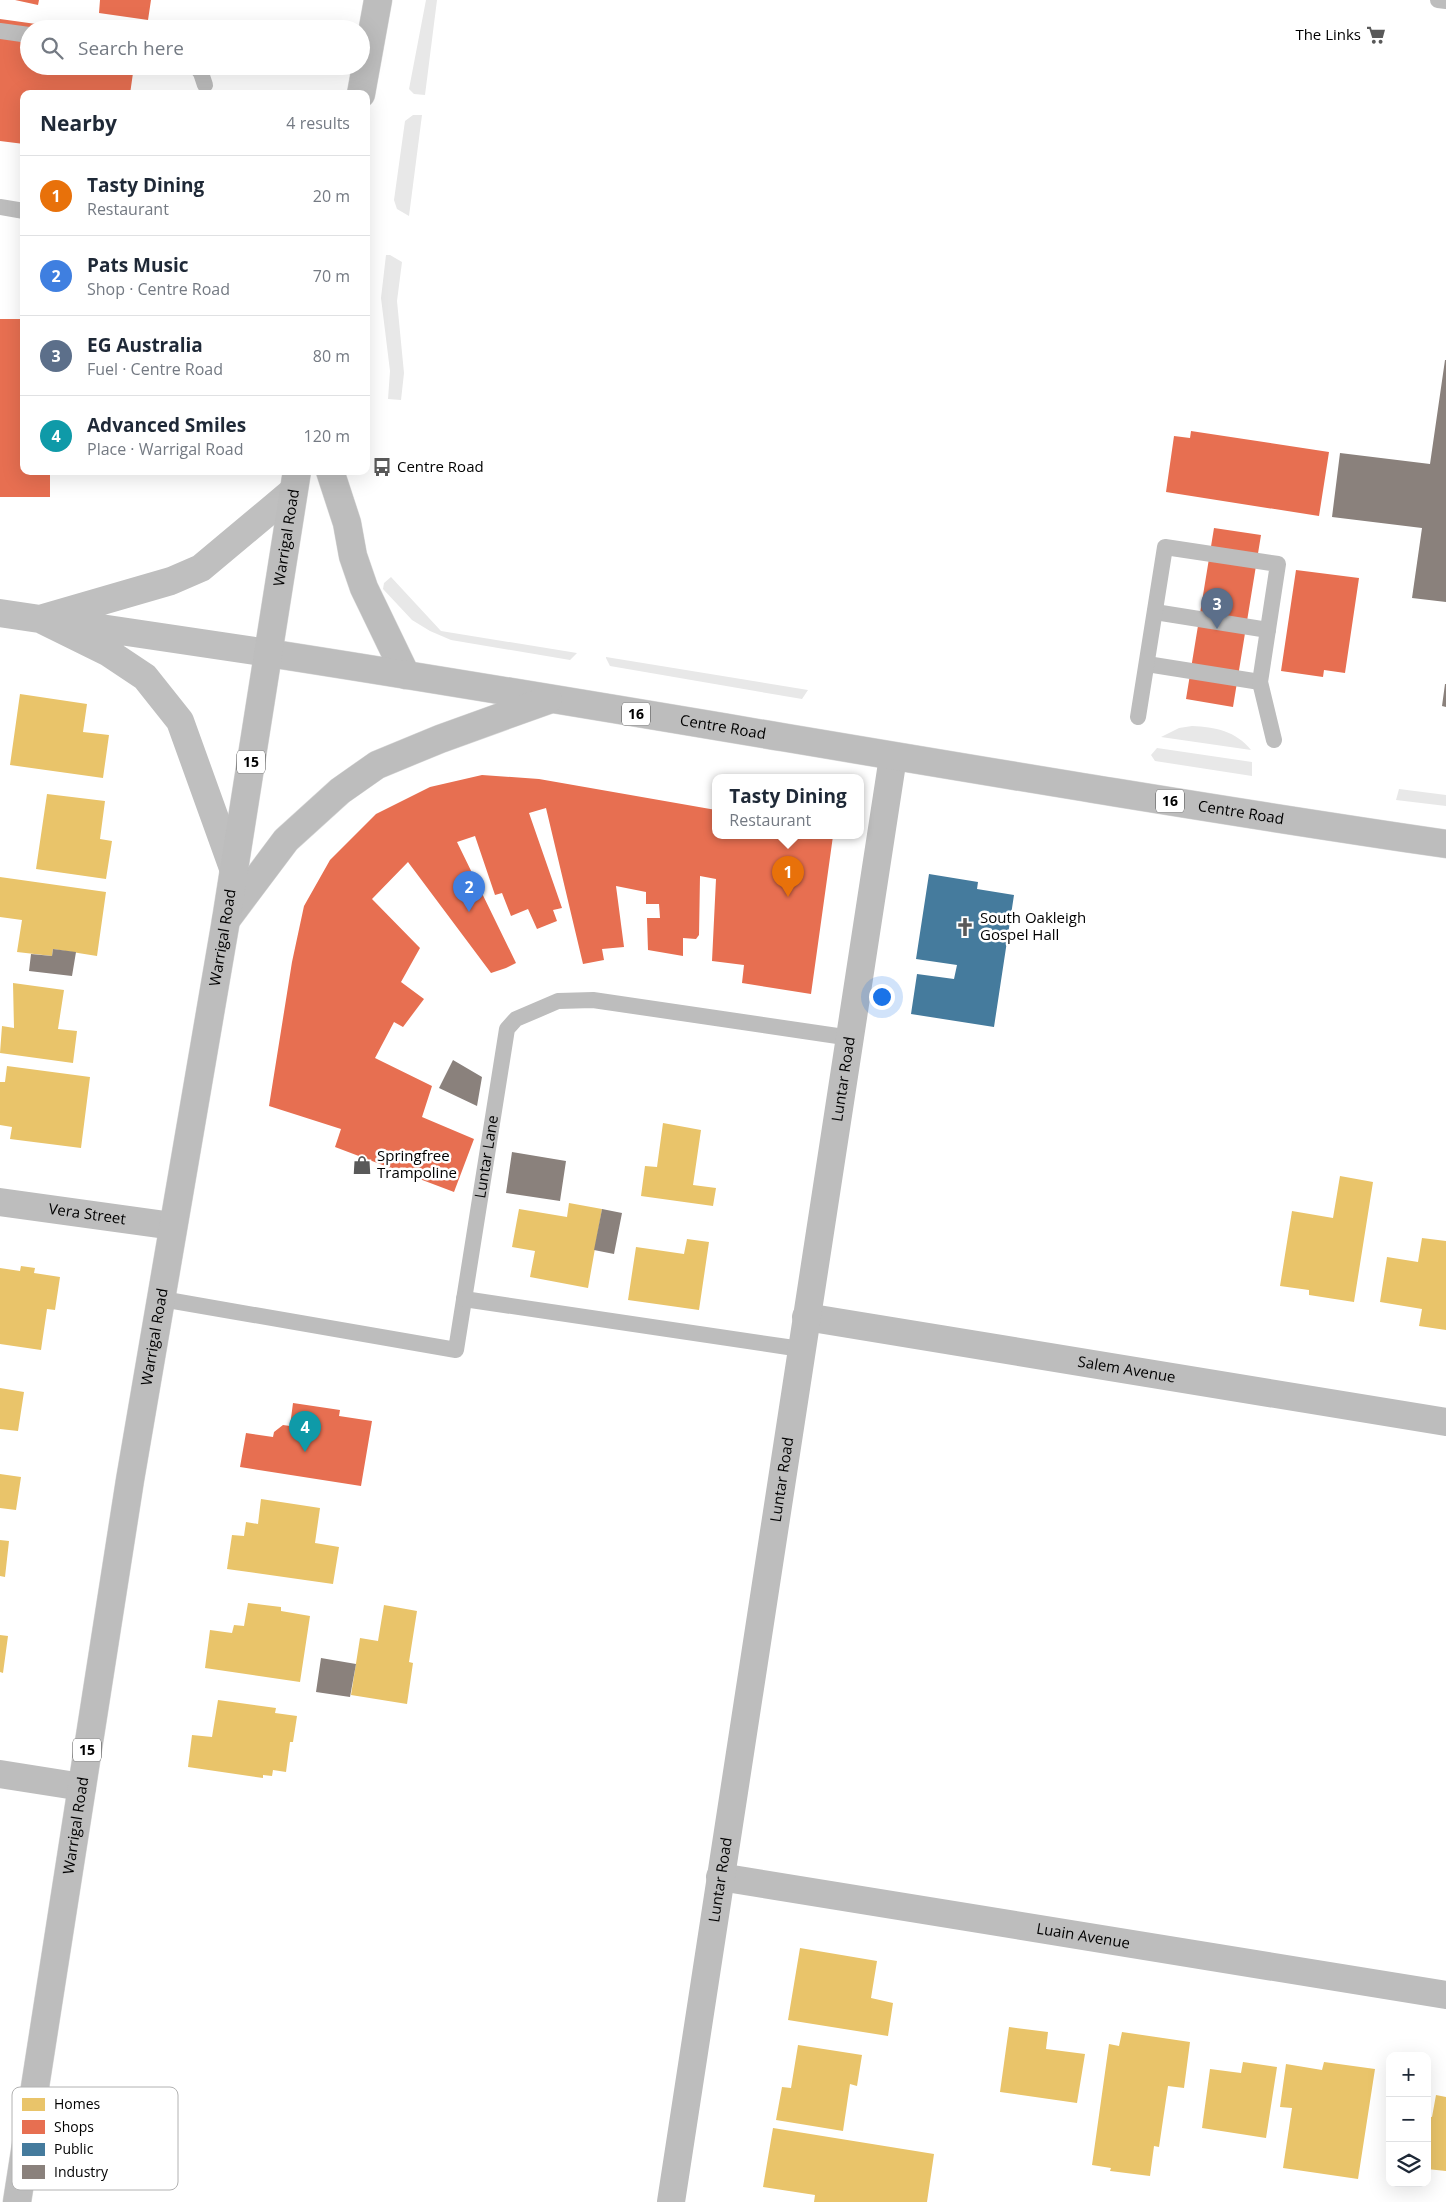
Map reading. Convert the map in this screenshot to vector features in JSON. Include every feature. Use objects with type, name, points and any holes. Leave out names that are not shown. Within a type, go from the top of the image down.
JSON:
[{"type":"main road","points":[[370,44],[378,0]]},
{"type":"main road","points":[[362,90],[364,75]]},
{"type":"main road","points":[[331,475],[347,523],[353,556],[364,588],[406,675]]},
{"type":"main road","points":[[40,619],[172,581],[201,568],[295,481]]},
{"type":"main road","name":"Warrigal Road","points":[[35,2087],[130,1480],[226,920],[295,481]]},
{"type":"main road","name":"Centre Road","points":[[0,613],[406,675],[893,757],[1446,844]]},
{"type":"main road","points":[[40,619],[109,653],[145,677],[180,721],[234,871]]},
{"type":"main road","points":[[226,920],[286,840],[340,791],[377,765],[440,739],[550,699]]},
{"type":"main road","name":"Luntar Road","points":[[671,2202],[893,757]]},
{"type":"main road","name":"Vera Street","points":[[0,1202],[173,1226]]},
{"type":"main road","name":"Salem Avenue","points":[[806,1317],[1446,1422]]},
{"type":"main road","points":[[0,1774],[82,1787]]},
{"type":"main road","name":"Luain Avenue","points":[[720,1877],[1446,1995]]},
{"type":"lane","points":[[1438,0],[1446,1]]},
{"type":"lane","points":[[0,31],[20,34]]},
{"type":"lane","points":[[202,75],[205,85]]},
{"type":"lane","points":[[0,207],[20,210]]},
{"type":"lane","points":[[1138,717],[1164,547],[1278,564],[1260,682],[1274,740]]},
{"type":"lane","points":[[1155,612],[1268,630]]},
{"type":"lane","points":[[1147,664],[1260,682]]},
{"type":"lane","name":"Luntar Lane","points":[[162,1299],[456,1350],[507,1029],[516,1019],[558,1001],[593,1000],[851,1038]]},
{"type":"lane","points":[[464,1300],[801,1349]]},
{"type":"shaded area","points":[[426,0],[437,0],[425,95],[414,94],[409,89]]},
{"type":"shaded area","points":[[413,115],[422,115],[409,216],[397,209],[394,200],[405,121]]},
{"type":"shaded area","points":[[386,255],[390,255],[402,262],[397,301],[404,373],[401,400],[388,399],[390,371],[381,298]]},
{"type":"shaded area","points":[[391,577],[441,631],[577,653],[570,660],[451,640],[430,631],[412,620],[383,589],[384,583]]},
{"type":"shaded area","points":[[606,658],[808,690],[802,699],[610,666]]},
{"type":"shaded area","points":[[1192,726],[1217,729],[1232,734],[1251,750],[1161,737],[1179,728]]},
{"type":"shaded area","points":[[1157,748],[1252,762],[1252,776],[1155,761],[1151,755]]},
{"type":"shaded area","points":[[1399,789],[1446,795],[1446,806],[1396,800]]},
{"type":"building: Homes","points":[[20,694],[87,704],[83,732],[109,735],[103,778],[10,765]]},
{"type":"building: Homes","points":[[47,794],[105,801],[100,839],[112,841],[106,879],[36,869]]},
{"type":"building: Homes","points":[[0,877],[106,892],[97,956],[53,949],[52,956],[17,952],[22,920],[0,917]]},
{"type":"building: Homes","points":[[13,983],[64,990],[58,1029],[77,1031],[73,1063],[0,1053],[2,1026],[14,1028]]},
{"type":"building: Homes","points":[[7,1066],[90,1077],[81,1148],[10,1139],[12,1127],[0,1125],[0,1082],[5,1082]]},
{"type":"building: Homes","points":[[663,1123],[701,1130],[693,1185],[716,1188],[713,1206],[641,1196],[645,1166],[657,1167]]},
{"type":"building: Homes","points":[[1340,1176],[1373,1182],[1354,1302],[1309,1295],[1309,1290],[1280,1286],[1292,1211],[1333,1218]]},
{"type":"building: Homes","points":[[569,1203],[602,1209],[588,1288],[530,1277],[535,1251],[512,1247],[519,1209],[567,1217]]},
{"type":"building: Homes","points":[[1422,1238],[1446,1241],[1446,1330],[1419,1326],[1422,1309],[1380,1302],[1387,1257],[1418,1262]]},
{"type":"building: Homes","points":[[687,1239],[709,1242],[699,1310],[628,1300],[636,1247],[684,1254]]},
{"type":"building: Homes","points":[[21,1266],[35,1268],[34,1273],[60,1277],[55,1310],[47,1309],[41,1350],[0,1344],[0,1268],[20,1271]]},
{"type":"building: Homes","points":[[0,1388],[24,1392],[18,1431],[0,1429]]},
{"type":"building: Homes","points":[[0,1474],[21,1477],[16,1510],[0,1508]]},
{"type":"building: Homes","points":[[261,1499],[320,1508],[315,1543],[339,1547],[333,1584],[227,1569],[232,1535],[244,1536],[246,1522],[258,1524]]},
{"type":"building: Homes","points":[[0,1540],[9,1541],[5,1577],[0,1576]]},
{"type":"building: Homes","points":[[248,1603],[281,1607],[281,1611],[310,1616],[300,1682],[205,1668],[210,1630],[232,1633],[234,1625],[244,1626]]},
{"type":"building: Homes","points":[[384,1605],[417,1611],[409,1662],[413,1663],[407,1704],[351,1695],[360,1638],[378,1641]]},
{"type":"building: Homes","points":[[0,1635],[8,1636],[3,1673],[0,1672]]},
{"type":"building: Homes","points":[[218,1700],[276,1708],[275,1713],[297,1716],[293,1742],[290,1742],[286,1772],[273,1770],[272,1776],[263,1775],[263,1778],[188,1767],[192,1735],[212,1737]]},
{"type":"building: Homes","points":[[800,1948],[877,1961],[871,1998],[893,2003],[888,2036],[788,2020]]},
{"type":"building: Homes","points":[[1009,2027],[1048,2032],[1046,2049],[1085,2054],[1077,2103],[1000,2092]]},
{"type":"building: Homes","points":[[1122,2032],[1190,2042],[1184,2088],[1168,2086],[1159,2147],[1154,2146],[1150,2176],[1110,2171],[1111,2168],[1092,2165],[1109,2044],[1119,2046]]},
{"type":"building: Homes","points":[[798,2045],[862,2055],[857,2086],[850,2084],[843,2131],[776,2120],[782,2087],[791,2088]]},
{"type":"building: Homes","points":[[1243,2062],[1277,2067],[1266,2138],[1202,2128],[1210,2069],[1241,2073]]},
{"type":"building: Homes","points":[[1324,2062],[1375,2069],[1358,2179],[1283,2168],[1292,2108],[1280,2107],[1286,2064],[1322,2070]]},
{"type":"building: Homes","points":[[1436,2095],[1446,2097],[1446,2171],[1431,2169],[1432,2117]]},
{"type":"building: Homes","points":[[773,2128],[934,2154],[927,2202],[814,2202],[815,2195],[763,2187]]},
{"type":"building: Shops","points":[[15,0],[39,0],[38,5]]},
{"type":"building: Shops","points":[[100,0],[151,0],[148,20],[99,13]]},
{"type":"building: Shops","points":[[0,19],[20,22],[20,75],[133,75],[131,90],[20,90],[20,144],[0,141]]},
{"type":"building: Shops","points":[[0,319],[20,319],[20,475],[50,475],[50,497],[0,497]]},
{"type":"building: Shops","points":[[1191,431],[1329,452],[1319,516],[1166,492],[1174,436],[1190,438]]},
{"type":"building: Shops","points":[[1214,528],[1261,535],[1233,707],[1186,699]]},
{"type":"building: Shops","points":[[1296,570],[1359,578],[1345,673],[1324,670],[1323,677],[1281,671]]},
{"type":"building: Shops","points":[[482,775],[539,779],[712,809],[712,839],[833,839],[811,994],[742,983],[744,965],[712,961],[716,879],[700,876],[699,935],[696,939],[683,938],[683,956],[648,950],[647,918],[660,918],[659,904],[646,904],[646,892],[616,886],[624,947],[602,949],[604,960],[583,964],[546,808],[529,813],[562,908],[553,910],[557,921],[537,929],[528,909],[511,916],[502,893],[495,895],[475,836],[457,842],[516,963],[491,973],[408,862],[372,899],[420,948],[401,982],[424,999],[403,1027],[394,1022],[375,1058],[432,1086],[422,1117],[474,1139],[454,1192],[335,1147],[341,1129],[269,1106],[292,962],[304,906],[330,860],[376,814],[430,787]]},
{"type":"building: Shops","points":[[293,1403],[340,1410],[339,1416],[372,1421],[361,1486],[240,1467],[246,1433],[273,1437],[274,1432],[283,1425],[290,1426]]},
{"type":"building: Public","name":"South Oakleigh Gospel Hall","points":[[929,874],[978,882],[977,889],[1014,895],[994,1027],[911,1014],[917,974],[954,979],[957,965],[916,959]]},
{"type":"building: Industry","points":[[1445,360],[1446,602],[1412,598],[1422,528],[1332,517],[1340,453],[1430,464]]},
{"type":"building: Industry","points":[[1446,684],[1446,707],[1442,706]]},
{"type":"building: Industry","points":[[53,949],[76,952],[72,976],[29,971],[31,954],[52,956]]},
{"type":"building: Industry","points":[[453,1060],[482,1077],[477,1106],[439,1088]]},
{"type":"building: Industry","points":[[512,1152],[566,1161],[560,1201],[506,1193]]},
{"type":"building: Industry","points":[[602,1209],[622,1213],[614,1254],[594,1250]]},
{"type":"building: Industry","points":[[321,1658],[356,1664],[350,1697],[316,1692]]},
{"type":"place","name":"The Links","points":[[1376,35]]},
{"type":"place","name":"Centre Road","points":[[382,467]]},
{"type":"place","name":"EG Australia","points":[[1217,629]]},
{"type":"place","name":"Tasty Dining","points":[[788,897]]},
{"type":"place","name":"Pats Music","points":[[469,912]]},
{"type":"place","name":"South Oakleigh Gospel Hall","points":[[965,927]]},
{"type":"place","name":"Springfree Trampoline","points":[[362,1165]]},
{"type":"place","name":"Advanced Smiles","points":[[305,1452]]}]
